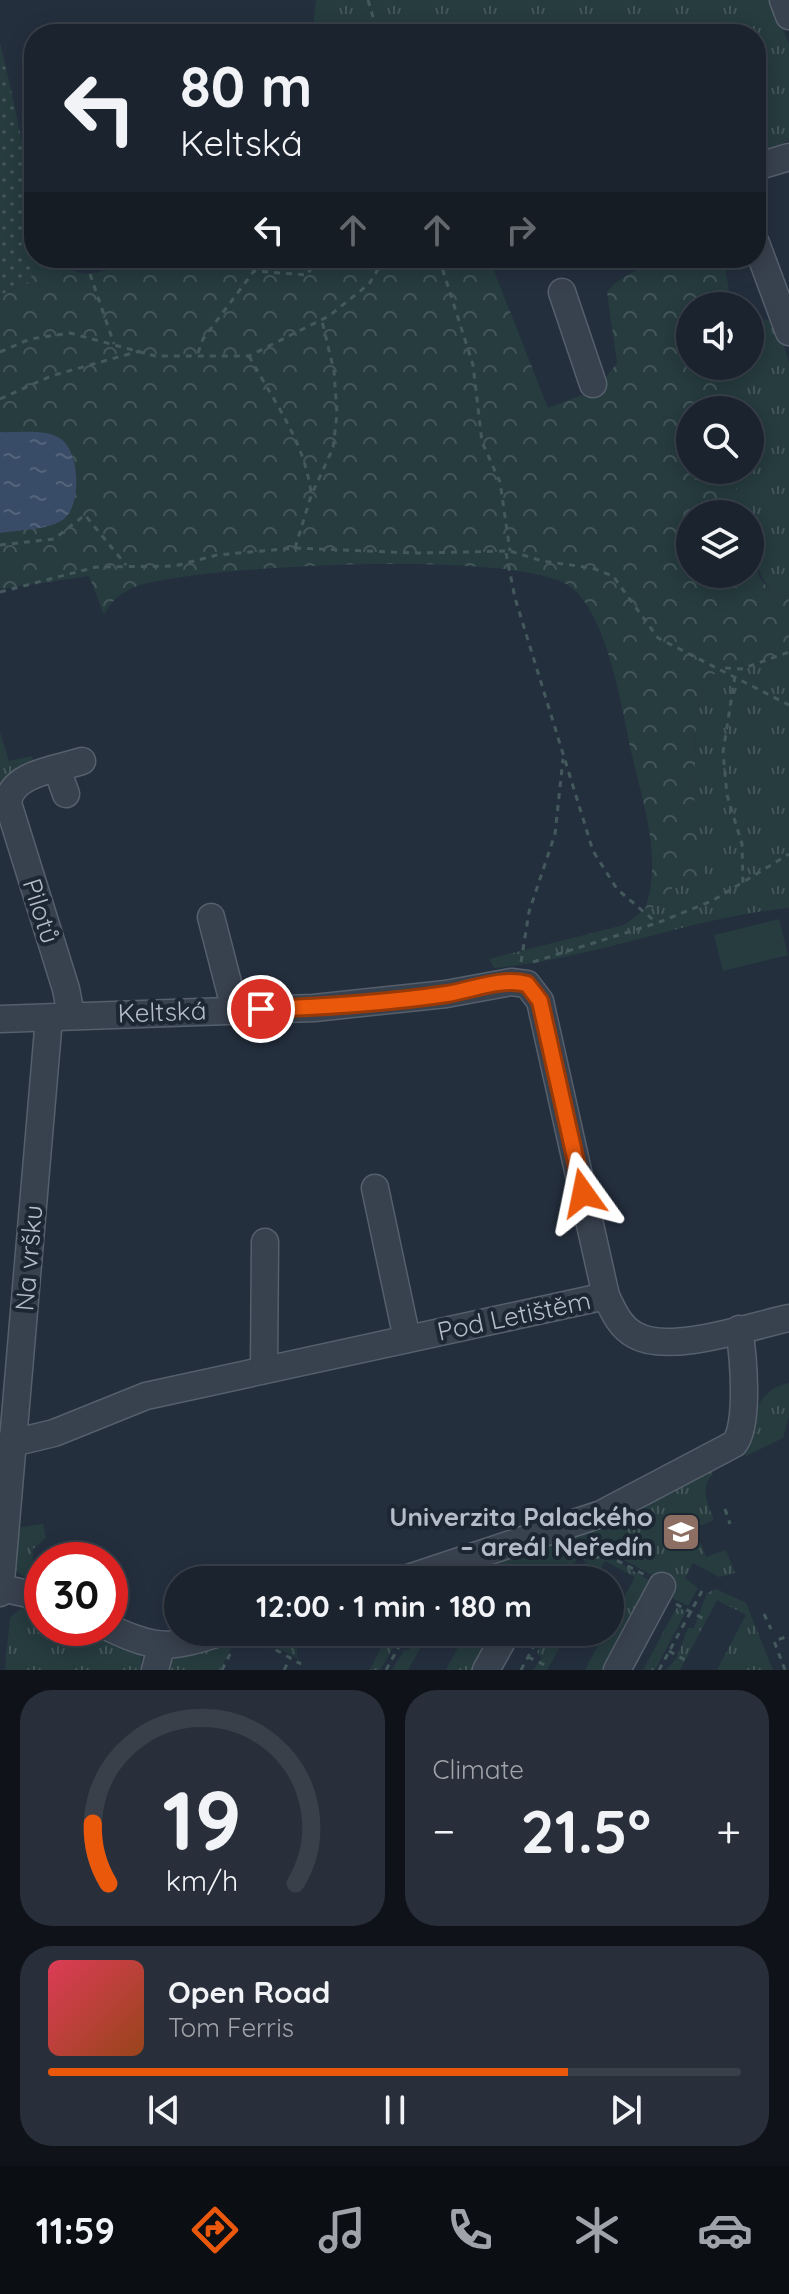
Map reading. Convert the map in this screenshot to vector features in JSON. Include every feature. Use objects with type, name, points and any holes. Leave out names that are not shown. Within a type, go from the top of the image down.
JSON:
[{"type":"street","points":[[783,0],[789,16]]},
{"type":"street","points":[[766,164],[789,157]]},
{"type":"street","points":[[765,268],[789,332]]},
{"type":"street","points":[[562,292],[593,384]]},
{"type":"street","name":"Pilotů","points":[[60,1017],[66,989],[8,803],[11,790],[19,782],[69,765],[66,794]]},
{"type":"street","points":[[211,917],[235,1010]]},
{"type":"street","points":[[520,982],[532,987],[540,1001],[606,1296]]},
{"type":"street","name":"Keltská","points":[[0,1019],[314,1008],[520,982]]},
{"type":"street","name":"Na vršku","points":[[0,1590],[6,1445],[60,1017]]},
{"type":"street","name":"Pod Letištěm","points":[[375,1188],[407,1339]]},
{"type":"street","points":[[264,1370],[265,1242]]},
{"type":"street","name":"Pod Letištěm","points":[[6,1445],[54,1433],[146,1396],[606,1296],[628,1330],[649,1341],[685,1341],[789,1318]]},
{"type":"street","points":[[444,1566],[601,1514],[734,1444],[740,1434],[744,1374],[739,1329]]},
{"type":"street","points":[[0,1590],[24,1594]]},
{"type":"street","points":[[617,1670],[665,1590]]},
{"type":"street","points":[[128,1636],[141,1642],[158,1658],[181,1646]]},
{"type":"street","points":[[486,1670],[504,1646]]},
{"type":"path","points":[[368,0],[375,24]]},
{"type":"path","points":[[198,353],[203,339],[254,271],[307,275],[312,268]]},
{"type":"path","points":[[0,352],[30,339],[70,333],[155,356],[198,353],[249,356],[322,320],[358,295],[378,268]]},
{"type":"path","points":[[442,268],[473,365],[482,442],[500,482],[515,598],[593,851],[617,889],[657,923]]},
{"type":"path","points":[[90,274],[114,344]]},
{"type":"path","points":[[295,548],[311,496],[333,448],[337,414],[334,371],[322,320]]},
{"type":"path","points":[[0,399],[51,376],[140,351]]},
{"type":"path","points":[[249,356],[296,437],[309,473],[311,496]]},
{"type":"path","points":[[0,545],[54,539],[85,515],[126,565]]},
{"type":"path","points":[[0,592],[96,567],[175,566],[217,555],[295,548],[417,553],[508,551],[542,561],[592,568],[613,576],[658,638],[789,705]]},
{"type":"path","points":[[721,668],[741,669],[789,652]]},
{"type":"path","points":[[735,676],[723,752],[727,795],[742,844],[743,884]]},
{"type":"path","points":[[520,982],[529,912],[555,834],[564,756]]},
{"type":"path","points":[[520,982],[535,960],[657,923],[743,884],[789,854]]},
{"type":"path","points":[[725,1509],[730,1524]]},
{"type":"path","points":[[578,1566],[582,1558],[609,1557],[665,1590],[706,1620]]},
{"type":"path","points":[[659,1670],[702,1591]]},
{"type":"path","points":[[764,1614],[771,1629]]},
{"type":"path","points":[[222,1670],[236,1643],[251,1636],[301,1664]]},
{"type":"path","points":[[785,1670],[774,1641],[789,1636]]},
{"type":"path","points":[[386,1670],[399,1646]]},
{"type":"path","points":[[521,1670],[534,1646]]},
{"type":"path","points":[[669,1651],[685,1660]]},
{"type":"path","points":[[528,1657],[549,1667]]},
{"type":"path","points":[[284,1670],[290,1659]]},
{"type":"green space","points":[[316,0],[771,0],[789,44],[789,140],[766,151],[766,24],[313,24]]},
{"type":"green space","points":[[0,43],[24,157],[24,268],[34,268],[29,283],[0,295]]},
{"type":"green space","points":[[34,268],[67,268],[89,274],[119,268],[493,268],[548,408],[597,389],[617,363],[607,292],[618,281],[643,268],[725,268],[729,292],[676,292],[676,380],[727,380],[725,396],[676,396],[676,484],[734,484],[740,500],[676,500],[676,588],[764,588],[764,583],[776,598],[789,596],[789,652],[741,669],[721,668],[704,684],[696,715],[694,816],[706,877],[672,887],[672,902],[645,909],[650,890],[652,851],[618,689],[595,619],[571,587],[541,575],[491,568],[428,564],[286,567],[221,572],[135,587],[116,598],[104,615],[89,576],[0,589],[0,533],[61,521],[43,433],[0,432],[0,295],[29,283]]},
{"type":"green space","points":[[764,320],[776,323],[789,362],[789,596],[776,598],[764,578],[764,500],[740,500],[734,484],[764,484],[764,396],[725,396],[727,380],[764,380]]},
{"type":"green space","points":[[789,652],[789,908],[714,920],[568,956],[494,968],[489,959],[624,925],[645,909],[671,902],[671,887],[705,877],[694,816],[696,715],[704,684],[721,668],[741,669]]},
{"type":"green space","points":[[0,732],[9,761],[32,756],[36,770],[0,800]]},
{"type":"green space","points":[[779,919],[788,955],[723,971],[714,935]]},
{"type":"green space","points":[[789,1383],[789,1415],[783,1438],[746,1456],[742,1447],[757,1407],[778,1386]]},
{"type":"green space","points":[[709,1467],[713,1474],[706,1485],[706,1496],[714,1520],[695,1528],[706,1557],[726,1550],[735,1573],[719,1577],[693,1563],[685,1578],[698,1588],[688,1606],[668,1596],[671,1587],[639,1568],[605,1554],[580,1554],[573,1566],[460,1566]]},
{"type":"green space","points":[[43,1524],[46,1538],[41,1542],[24,1542],[24,1576],[15,1570],[16,1528]]},
{"type":"green space","points":[[530,1554],[551,1566],[513,1566],[517,1558]]},
{"type":"green space","points":[[587,1559],[612,1559],[651,1581],[624,1631],[624,1597],[635,1577],[624,1571],[624,1566],[614,1566],[605,1561],[603,1566],[584,1566]]},
{"type":"green space","points":[[716,1589],[746,1603],[773,1670],[717,1670],[746,1615],[717,1600],[680,1670],[666,1670],[676,1659],[688,1628],[694,1628],[707,1593]]},
{"type":"green space","points":[[24,1606],[24,1646],[128,1645],[141,1651],[141,1670],[5,1670],[10,1618]]},
{"type":"green space","points":[[677,1607],[686,1611],[655,1670],[643,1670]]},
{"type":"green space","points":[[205,1646],[232,1646],[220,1670],[166,1670],[177,1655]]},
{"type":"green space","points":[[274,1646],[297,1646],[297,1657],[303,1661]]},
{"type":"green space","points":[[382,1646],[394,1646],[380,1670],[370,1670]]},
{"type":"green space","points":[[411,1646],[421,1646],[408,1670],[392,1670],[404,1650],[409,1650]]},
{"type":"green space","points":[[459,1646],[485,1646],[472,1670],[446,1670]]},
{"type":"green space","points":[[540,1646],[560,1646],[547,1670],[533,1670],[542,1658],[537,1652]]},
{"type":"green space","points":[[598,1646],[616,1646],[603,1670],[585,1670]]},
{"type":"water","points":[[0,432],[48,433],[68,446],[75,468],[76,494],[68,515],[61,521],[39,528],[0,533]]},
{"type":"place","name":"Univerzita Palackého – areál Neředín","points":[[681,1532]]},
{"type":"route","points":[[261,1009],[314,1008],[446,994],[511,982],[527,984],[536,991],[540,1001],[583,1193]]}]
